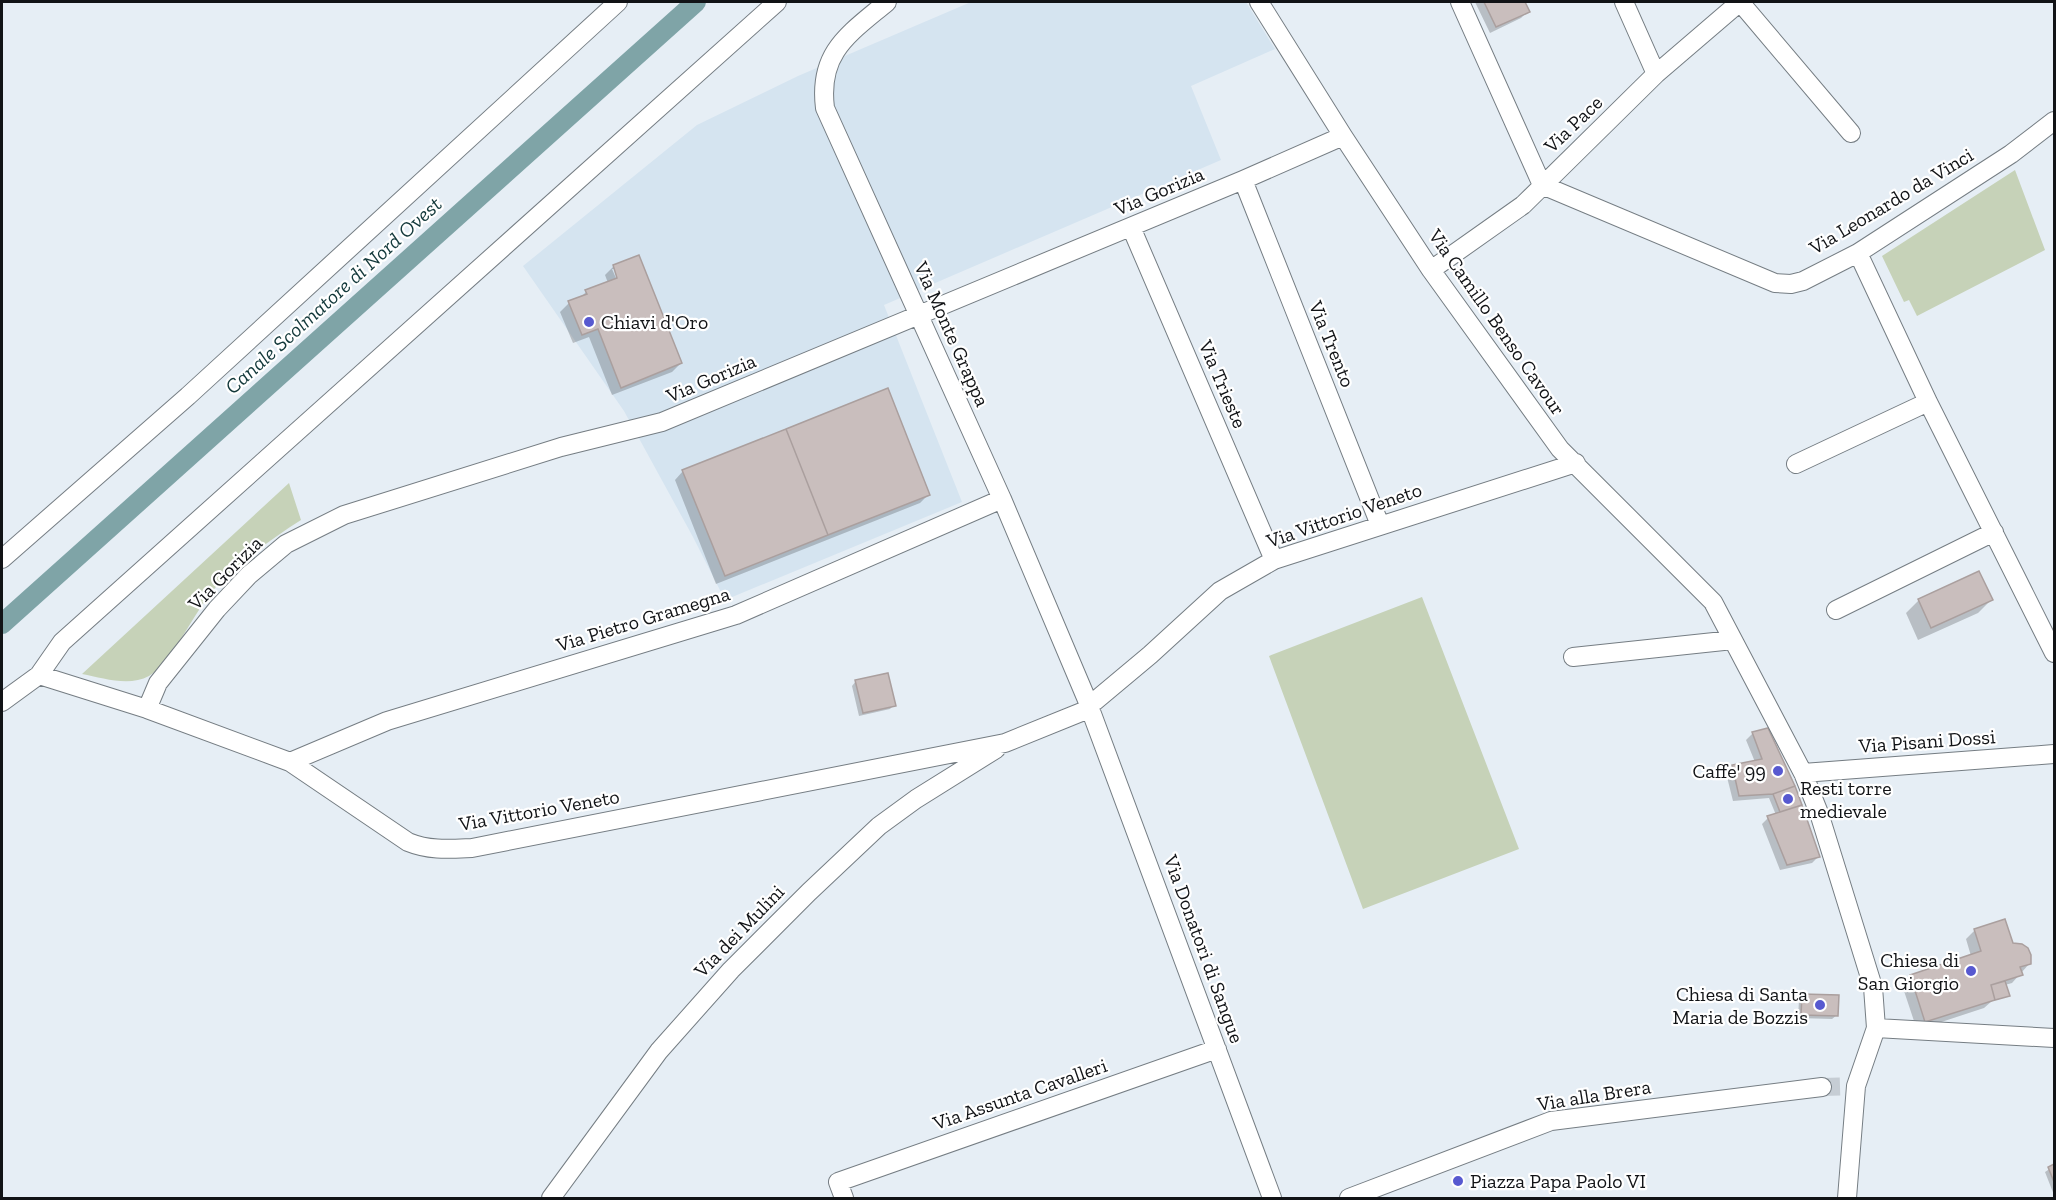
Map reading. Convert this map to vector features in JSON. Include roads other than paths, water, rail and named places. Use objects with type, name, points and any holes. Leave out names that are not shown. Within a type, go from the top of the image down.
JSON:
[{"type":"street","points":[[2,560],[188,396],[618,2]]},
{"type":"street","points":[[2,702],[39,675],[62,642],[777,2]]},
{"type":"street","name":"Via Monte Grappa","points":[[887,2],[842,41],[828,66],[823,91],[825,108],[1002,499],[1090,707]]},
{"type":"street","name":"Via Camillo Benso Cavour","points":[[1259,2],[1431,270],[1560,449],[1713,602],[1803,773],[1819,813],[1873,987],[1876,1028]]},
{"type":"street","points":[[1460,2],[1542,185]]},
{"type":"street","points":[[1624,2],[1656,74]]},
{"type":"street","name":"Via Pace","points":[[1431,270],[1523,205],[1656,74],[1740,2],[1851,133]]},
{"type":"street","name":"Via Leonardo da Vinci","points":[[1542,185],[1775,283],[1791,284],[1858,253],[2011,154],[2055,120]]},
{"type":"street","name":"Via Gorizia","points":[[147,709],[158,683],[217,609],[249,575],[286,544],[344,515],[561,447],[662,422],[1243,180],[1343,136]]},
{"type":"street","name":"Via Trento","points":[[1243,180],[1380,525]]},
{"type":"street","name":"Via Trieste","points":[[1131,227],[1274,560]]},
{"type":"street","points":[[1858,253],[1928,402],[2055,653]]},
{"type":"street","points":[[1796,464],[1928,402]]},
{"type":"street","name":"Via Vittorio Veneto","points":[[39,675],[147,709],[290,762],[408,842],[420,847],[472,848],[1005,743],[1090,707],[1220,591],[1274,560],[1576,464]]},
{"type":"street","name":"Via Pietro Gramegna","points":[[290,762],[387,721],[736,615],[1002,499]]},
{"type":"street","points":[[1836,610],[1994,532]]},
{"type":"street","points":[[1573,657],[1733,640]]},
{"type":"street","name":"Via Donatori di Sangue","points":[[1090,707],[1272,1198]]},
{"type":"street","name":"Via dei Mulini","points":[[551,1198],[659,1051],[731,970],[808,892],[879,826],[916,799],[1005,743]]},
{"type":"street","name":"Via Pisani Dossi","points":[[1803,773],[2055,754]]},
{"type":"street","points":[[1847,1198],[1856,1086],[1876,1028],[2055,1038]]},
{"type":"street","name":"Via Assunta Cavalleri","points":[[841,1190],[1217,1049]]},
{"type":"street","name":"Via alla Brera","points":[[1349,1198],[1551,1121],[1822,1088]]},
{"type":"waterway","name":"Canale Scolmatore di Nord Ovest","points":[[2,624],[696,2]]},
{"type":"tunnel","points":[[1822,1087],[1856,1086]]},
{"type":"place","name":"Chiavi d'Oro","points":[[589,322]]},
{"type":"place","name":"Caffe' 99","points":[[1778,771]]},
{"type":"place","name":"Resti torre medievale","points":[[1788,799]]},
{"type":"place","name":"Chiesa di San Giorgio","points":[[1971,971]]},
{"type":"place","name":"Chiesa di Santa Maria de Bozzis","points":[[1820,1005]]},
{"type":"place","name":"Piazza Papa Paolo VI","points":[[1458,1181]]}]
